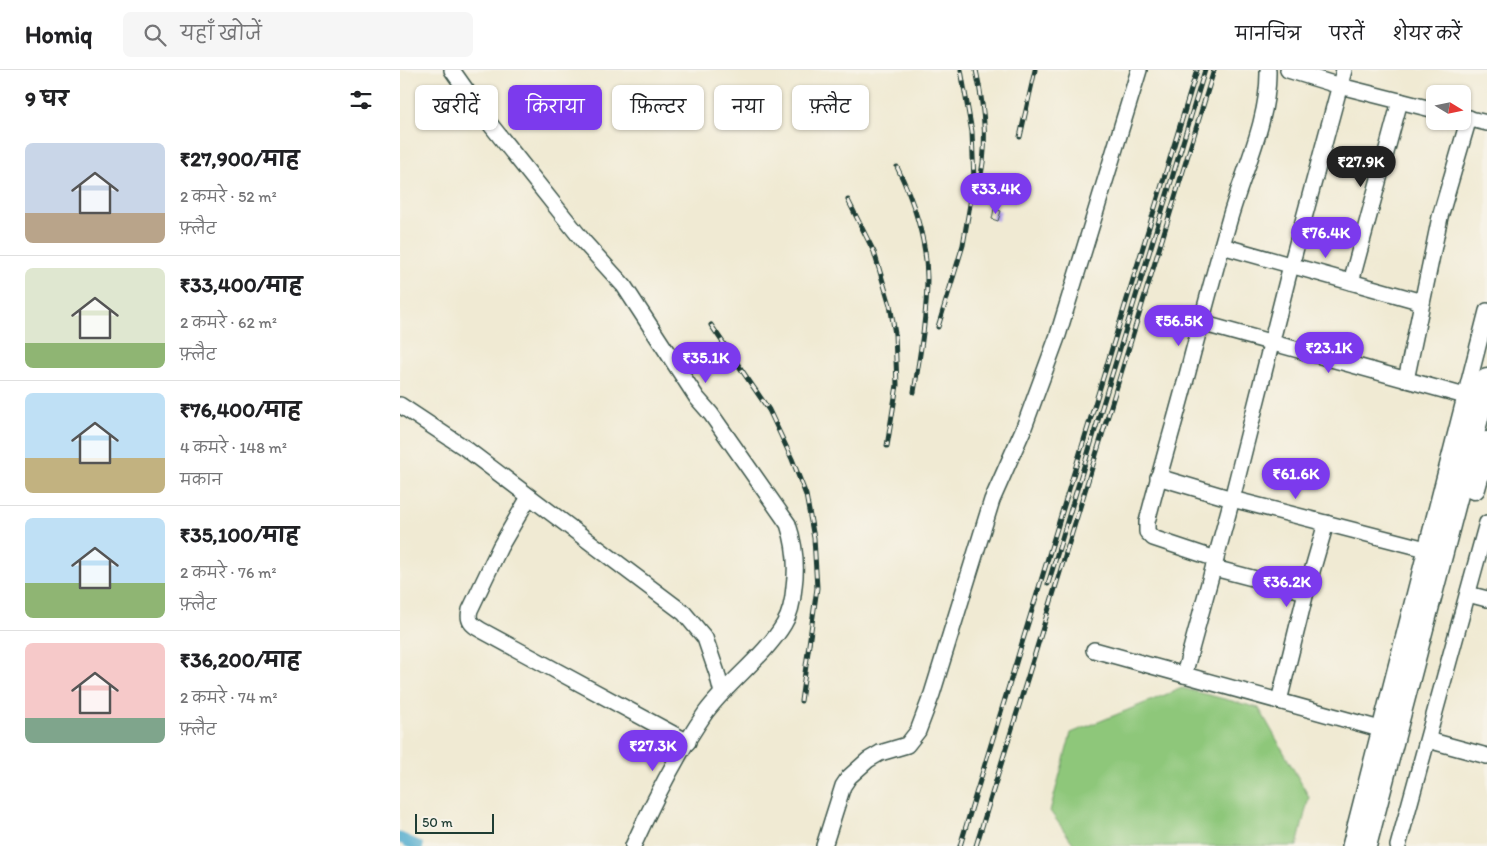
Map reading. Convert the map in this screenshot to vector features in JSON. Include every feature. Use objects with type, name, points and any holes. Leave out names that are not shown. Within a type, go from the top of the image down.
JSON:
[{"type":"highway","points":[[1381,846],[1479,453],[1487,380]]},
{"type":"highway","points":[[1365,846],[1479,453]]},
{"type":"street","points":[[452,70],[490,124],[584,242],[624,286],[698,398],[788,524],[793,541],[796,558],[793,596],[788,618],[774,638],[704,715],[649,812],[633,846]]},
{"type":"street","points":[[824,846],[843,786],[849,777],[868,760],[880,753],[907,745],[918,731],[932,694],[992,500],[1023,430],[1058,335],[1139,70]]},
{"type":"street","points":[[1268,70],[1259,128],[1222,246],[1158,477],[1146,528],[1149,535],[1215,563],[1306,592]]},
{"type":"street","points":[[1288,70],[1340,86],[1426,108]]},
{"type":"street","points":[[1184,675],[1344,70]]},
{"type":"street","points":[[1351,282],[1400,101]]},
{"type":"street","points":[[1471,118],[1487,123]]},
{"type":"street","points":[[1406,380],[1440,217],[1463,130]]},
{"type":"street","points":[[1222,246],[1422,302]]},
{"type":"street","points":[[1350,846],[1487,310]]},
{"type":"street","points":[[1201,323],[1465,396]]},
{"type":"street","points":[[400,405],[464,448],[684,613],[705,638],[722,694]]},
{"type":"street","points":[[1158,477],[1232,499],[1426,549]]},
{"type":"street","points":[[529,497],[500,547],[470,610],[468,616],[470,622],[688,742]]},
{"type":"street","points":[[1279,701],[1306,592],[1326,523]]},
{"type":"street","points":[[1398,846],[1487,524]]},
{"type":"street","points":[[1468,594],[1487,599]]},
{"type":"street","points":[[1094,650],[1380,729]]},
{"type":"street","points":[[1428,740],[1487,756]]},
{"type":"green space","points":[[1182,688],[1259,708],[1309,797],[1297,846],[1075,846],[1050,811],[1071,733]]},
{"type":"building","points":[[994,209],[1001,211],[998,221],[992,219]]},
{"type":"waterway","points":[[400,838],[418,846]]},
{"type":"railway","points":[[938,327],[963,245],[974,181],[972,132],[961,70]]},
{"type":"railway","points":[[976,70],[982,101],[984,131],[983,161],[977,192]]},
{"type":"railway","points":[[1020,137],[1035,70]]},
{"type":"railway","points":[[960,846],[1197,70]]},
{"type":"railway","points":[[1048,584],[1205,70]]},
{"type":"railway","points":[[976,846],[1214,70]]},
{"type":"railway","points":[[897,167],[918,221],[925,250],[927,292],[914,392]]},
{"type":"railway","points":[[848,200],[874,252],[890,305],[895,334],[897,385],[887,446]]},
{"type":"railway","points":[[711,325],[769,410],[792,459],[806,495],[814,538],[817,588],[801,701]]}]
